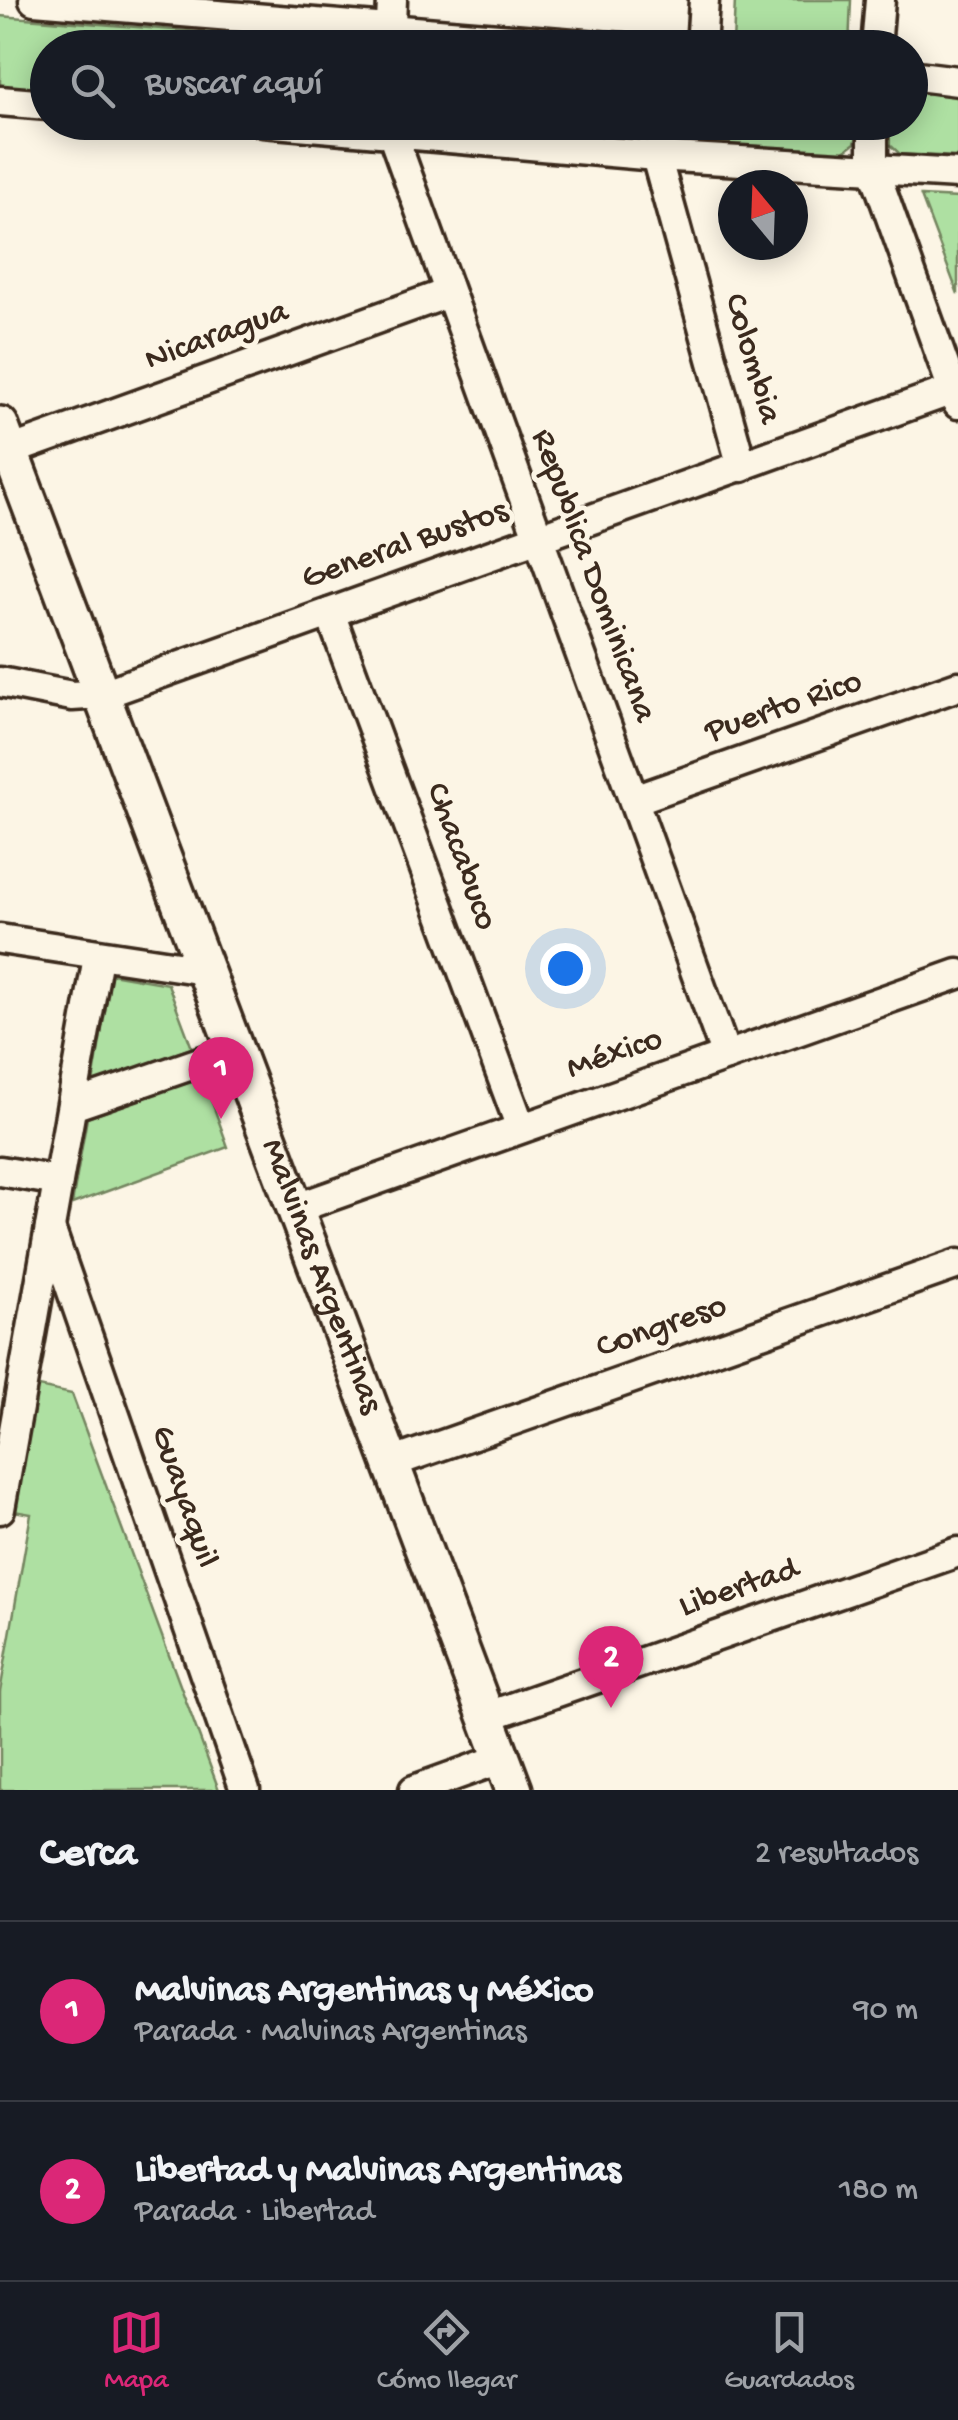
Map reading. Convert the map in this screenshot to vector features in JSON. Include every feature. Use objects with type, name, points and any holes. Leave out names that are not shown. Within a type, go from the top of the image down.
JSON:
[{"type":"street","points":[[34,0],[442,30]]},
{"type":"street","points":[[702,30],[704,0]]},
{"type":"street","points":[[878,30],[880,0]]},
{"type":"street","points":[[928,78],[958,82]]},
{"type":"street","points":[[0,101],[30,104]]},
{"type":"street","name":"Republica Dominicana","points":[[392,140],[726,1056]]},
{"type":"street","points":[[503,140],[656,156],[958,174]]},
{"type":"street","points":[[873,140],[873,167],[956,394]]},
{"type":"street","name":"Colombia","points":[[656,156],[742,467]]},
{"type":"street","name":"Nicaragua","points":[[5,438],[448,293]]},
{"type":"street","name":"General Bustos","points":[[103,694],[956,394]]},
{"type":"street","name":"Malvinas Argentinas","points":[[5,438],[508,1774]]},
{"type":"street","name":"Chacabuco","points":[[330,612],[521,1128]]},
{"type":"street","points":[[0,682],[72,696],[103,694]]},
{"type":"street","name":"Puerto Rico","points":[[634,800],[958,686]]},
{"type":"street","points":[[0,939],[98,957],[204,970]]},
{"type":"street","points":[[0,1510],[10,1399],[50,1228],[98,957]]},
{"type":"street","name":"México","points":[[297,1208],[958,974]]},
{"type":"street","points":[[72,1106],[235,1050]]},
{"type":"street","points":[[0,1171],[58,1181]]},
{"type":"street","name":"Guayaquil","points":[[50,1228],[245,1790]]},
{"type":"street","name":"Congreso","points":[[391,1463],[958,1264]]},
{"type":"street","name":"Libertad","points":[[488,1716],[958,1552]]},
{"type":"street","points":[[414,1790],[508,1774]]},
{"type":"green space","points":[[735,0],[851,0],[850,30],[734,30]]},
{"type":"green space","points":[[0,16],[174,30],[30,30],[30,89],[0,86]]},
{"type":"green space","points":[[928,93],[958,96],[958,157],[900,154],[889,140],[928,140]]},
{"type":"green space","points":[[576,140],[856,140],[839,155]]},
{"type":"green space","points":[[921,196],[958,198],[958,294]]},
{"type":"green space","points":[[111,974],[168,984],[192,1048],[93,1083]]},
{"type":"green space","points":[[203,1077],[228,1147],[72,1204],[87,1118]]},
{"type":"green space","points":[[34,1386],[72,1394],[219,1790],[0,1790],[0,1692],[31,1514],[8,1510]]},
{"type":"place","name":"Malvinas Argentinas y México","points":[[221,1119]]},
{"type":"place","name":"Libertad y Malvinas Argentinas","points":[[611,1708]]}]
